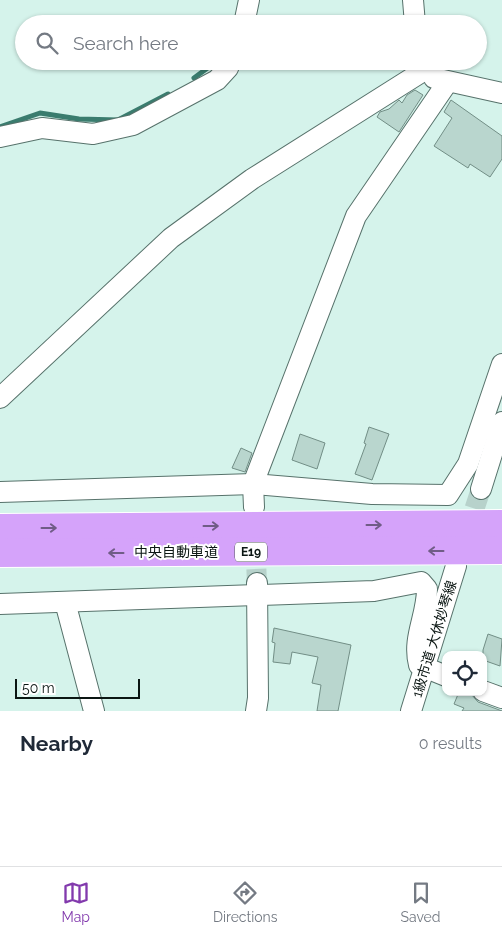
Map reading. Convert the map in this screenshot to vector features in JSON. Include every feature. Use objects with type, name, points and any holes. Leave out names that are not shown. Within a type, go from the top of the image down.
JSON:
[{"type":"highway","name":"中央自動車道","points":[[0,528],[502,524]]},
{"type":"highway","name":"中央自動車道","points":[[0,553],[502,550]]},
{"type":"street","points":[[246,15],[249,0]]},
{"type":"street","points":[[413,0],[414,15]]},
{"type":"street","points":[[0,137],[42,128],[93,134],[134,125],[217,80],[224,70]]},
{"type":"street","points":[[0,398],[171,238],[252,179],[416,70]]},
{"type":"street","points":[[425,70],[447,82],[502,93]]},
{"type":"street","points":[[254,507],[253,484],[356,216],[447,82]]},
{"type":"street","points":[[0,492],[253,484],[372,494],[448,494],[468,464],[502,364]]},
{"type":"street","points":[[481,489],[502,422]]},
{"type":"street","name":"1級市道 大休妙琴線","points":[[411,711],[456,566]]},
{"type":"street","points":[[0,604],[65,602],[257,588],[374,591],[421,582],[427,589],[427,600],[418,631],[416,653],[419,665],[442,674]]},
{"type":"street","points":[[256,711],[258,698],[257,588]]},
{"type":"street","points":[[65,602],[94,711]]},
{"type":"street","points":[[487,692],[502,698]]},
{"type":"building","points":[[415,90],[423,95],[399,132],[377,117],[380,112],[389,109],[399,100],[402,103],[407,95]]},
{"type":"building","points":[[451,100],[502,136],[502,159],[490,177],[470,164],[468,168],[434,146],[452,118],[444,112]]},
{"type":"building","points":[[369,427],[389,434],[372,480],[355,474],[366,444],[364,443]]},
{"type":"building","points":[[300,434],[325,443],[317,469],[292,460]]},
{"type":"building","points":[[241,448],[252,453],[245,472],[232,468]]},
{"type":"building","points":[[274,628],[351,645],[338,711],[317,711],[321,685],[312,683],[318,657],[292,652],[290,664],[273,662],[275,643],[272,642]]},
{"type":"building","points":[[488,634],[502,639],[500,666],[487,661],[487,651],[483,650]]},
{"type":"building","points":[[457,696],[473,696],[478,702],[502,711],[462,711],[464,708],[454,704]]},
{"type":"waterway","points":[[194,78],[205,70]]},
{"type":"waterway","points":[[0,127],[40,113],[79,119],[118,120],[168,94]]},
{"type":"tunnel","points":[[465,537],[481,489]]},
{"type":"tunnel","points":[[255,539],[257,583]]}]
